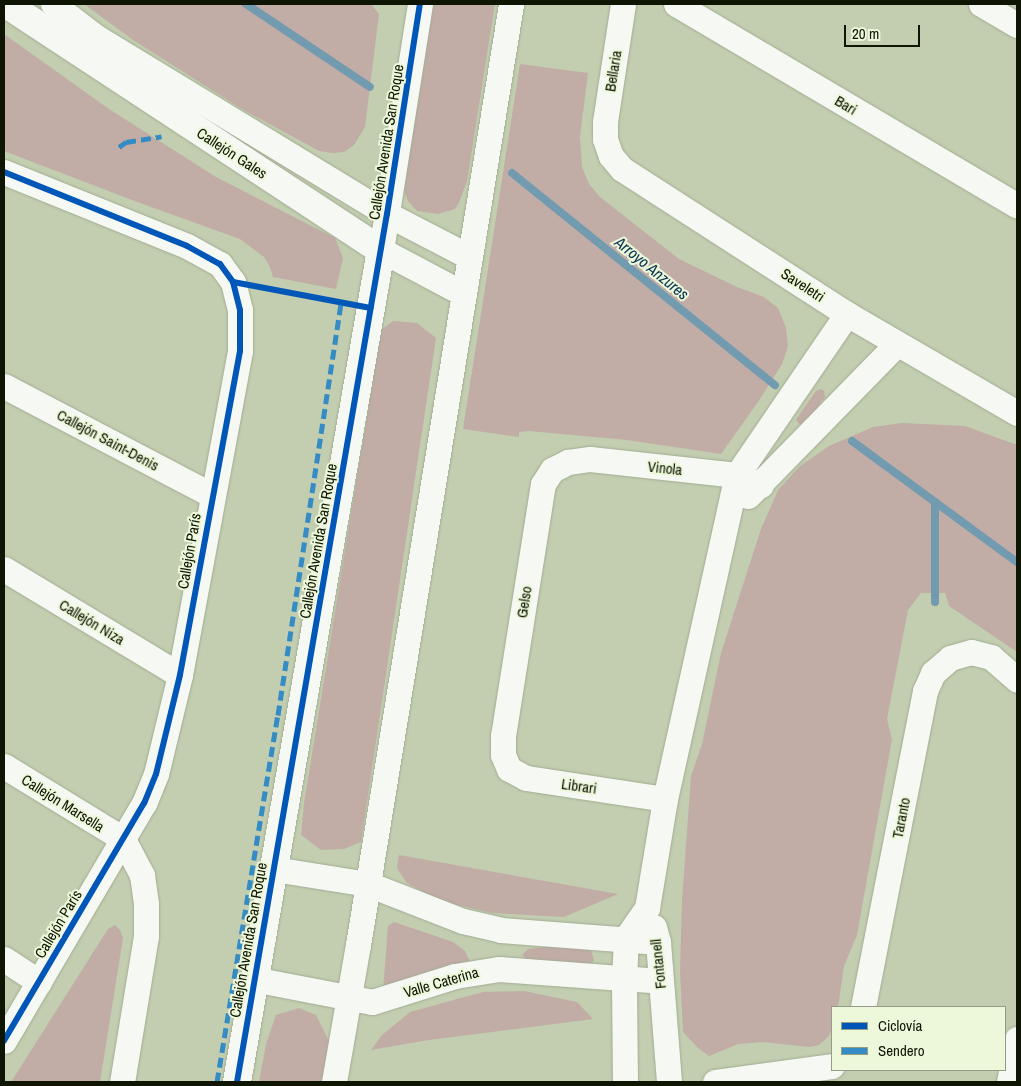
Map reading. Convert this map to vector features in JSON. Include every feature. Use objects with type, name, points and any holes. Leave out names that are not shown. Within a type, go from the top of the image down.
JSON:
[{"type":"street","name":"Callejón Gales","points":[[6,4],[381,250],[464,294]]},
{"type":"street","name":"Callejón Gales","points":[[53,4],[96,37],[387,214],[470,257]]},
{"type":"street","name":"Callejón Avenida San Roque","points":[[237,1082],[253,980],[274,869],[381,250],[420,4]]},
{"type":"street","points":[[334,1082],[511,4]]},
{"type":"street","name":"Bellaria","points":[[605,140],[605,122],[623,4]]},
{"type":"street","name":"Bari","points":[[676,4],[1017,206]]},
{"type":"street","points":[[981,4],[1017,25]]},
{"type":"street","name":"Saveletri","points":[[605,140],[610,156],[622,169],[848,314],[1017,413]]},
{"type":"street","name":"Callejón París","points":[[4,172],[187,246],[220,264],[233,282],[240,310],[240,351],[180,675],[156,774],[144,803],[4,1041]]},
{"type":"street","points":[[647,908],[666,799],[731,510],[737,475],[848,314]]},
{"type":"street","points":[[731,510],[761,485],[897,344]]},
{"type":"street","name":"Callejón Saint-Denis","points":[[4,386],[212,495]]},
{"type":"street","name":"Vinola","points":[[568,462],[590,459],[737,475],[761,485]]},
{"type":"street","name":"Gelso","points":[[503,754],[502,736],[543,484],[552,470],[568,462]]},
{"type":"street","name":"Callejón Niza","points":[[4,569],[180,675]]},
{"type":"street","name":"Taranto","points":[[864,1006],[925,691],[933,673],[950,658],[971,652],[991,657],[1017,680]]},
{"type":"street","name":"Librari","points":[[503,754],[510,769],[526,778],[666,799]]},
{"type":"street","name":"Callejón Marsella","points":[[4,766],[123,839]]},
{"type":"street","points":[[122,1082],[146,936],[146,912],[142,875],[123,839]]},
{"type":"street","points":[[274,869],[368,884],[463,921],[501,930],[626,938],[658,942]]},
{"type":"street","name":"Fontanell","points":[[625,1082],[624,979],[626,938],[647,908]]},
{"type":"street","name":"Fontanell","points":[[647,908],[658,942],[669,1082]]},
{"type":"street","points":[[499,968],[501,930]]},
{"type":"street","points":[[4,959],[39,982]]},
{"type":"street","name":"Valle Caterina","points":[[253,980],[372,1002],[455,976],[499,968],[661,981]]},
{"type":"street","points":[[1009,1082],[1017,1040]]},
{"type":"street","points":[[715,1082],[831,1066]]},
{"type":"shaded area","points":[[84,4],[371,4],[379,14],[365,127],[354,145],[344,152],[319,151],[242,109],[133,40]]},
{"type":"shaded area","points":[[430,4],[495,4],[467,181],[455,209],[438,214],[417,211],[408,201],[403,188]]},
{"type":"shaded area","points":[[4,34],[109,109],[216,177],[335,238],[343,258],[336,289],[273,277],[264,257],[240,239],[4,151]]},
{"type":"shaded area","points":[[520,64],[588,73],[580,136],[582,167],[589,184],[600,197],[679,259],[737,287],[764,297],[778,308],[786,328],[788,346],[782,364],[721,454],[627,440],[529,431],[519,432],[519,437],[463,429]]},
{"type":"shaded area","points":[[393,321],[417,323],[436,338],[361,842],[344,849],[321,850],[301,835],[304,803],[381,330]]},
{"type":"shaded area","points":[[821,389],[824,391],[825,397],[804,425],[801,426],[796,420],[797,418],[816,391]]},
{"type":"shaded area","points":[[902,423],[965,426],[1017,445],[1017,652],[949,606],[945,593],[921,593],[908,610],[887,719],[892,739],[857,935],[844,966],[838,1006],[831,1006],[831,1031],[829,1036],[819,1045],[809,1047],[763,1042],[738,1044],[709,1056],[698,1048],[683,1032],[680,971],[682,900],[691,776],[702,744],[721,653],[761,529],[778,490],[799,467],[829,446],[873,427]]},
{"type":"shaded area","points":[[399,855],[618,894],[564,917],[492,913],[440,901],[407,883],[397,868]]},
{"type":"shaded area","points":[[394,922],[453,942],[465,951],[470,962],[383,991],[388,926]]},
{"type":"shaded area","points":[[115,925],[120,930],[123,938],[100,1082],[11,1082],[108,929]]},
{"type":"shaded area","points":[[560,945],[590,948],[594,960],[586,970],[527,960],[522,955],[528,949]]},
{"type":"shaded area","points":[[524,991],[577,1002],[593,1019],[429,1040],[371,1050],[382,1035],[410,1012],[483,992]]},
{"type":"shaded area","points":[[299,1008],[316,1015],[330,1043],[323,1082],[259,1082],[266,1044],[276,1015]]},
{"type":"waterway","name":"Arroyo Anzures","points":[[246,4],[370,87]]},
{"type":"waterway","name":"Arroyo Anzures","points":[[512,173],[775,385]]},
{"type":"waterway","name":"Arroyo Anzures","points":[[852,441],[1017,562]]},
{"type":"waterway","points":[[935,502],[935,602]]},
{"type":"marked path","points":[[119,147],[126,142],[162,136]]},
{"type":"marked path","points":[[217,1082],[278,715],[341,303]]},
{"type":"cycle path","points":[[237,1082],[387,214],[420,4]]},
{"type":"cycle path","points":[[4,172],[187,246],[220,264],[233,282],[240,310],[240,351],[180,675],[156,774],[144,803],[4,1041]]},
{"type":"cycle path","points":[[233,282],[371,308]]}]
